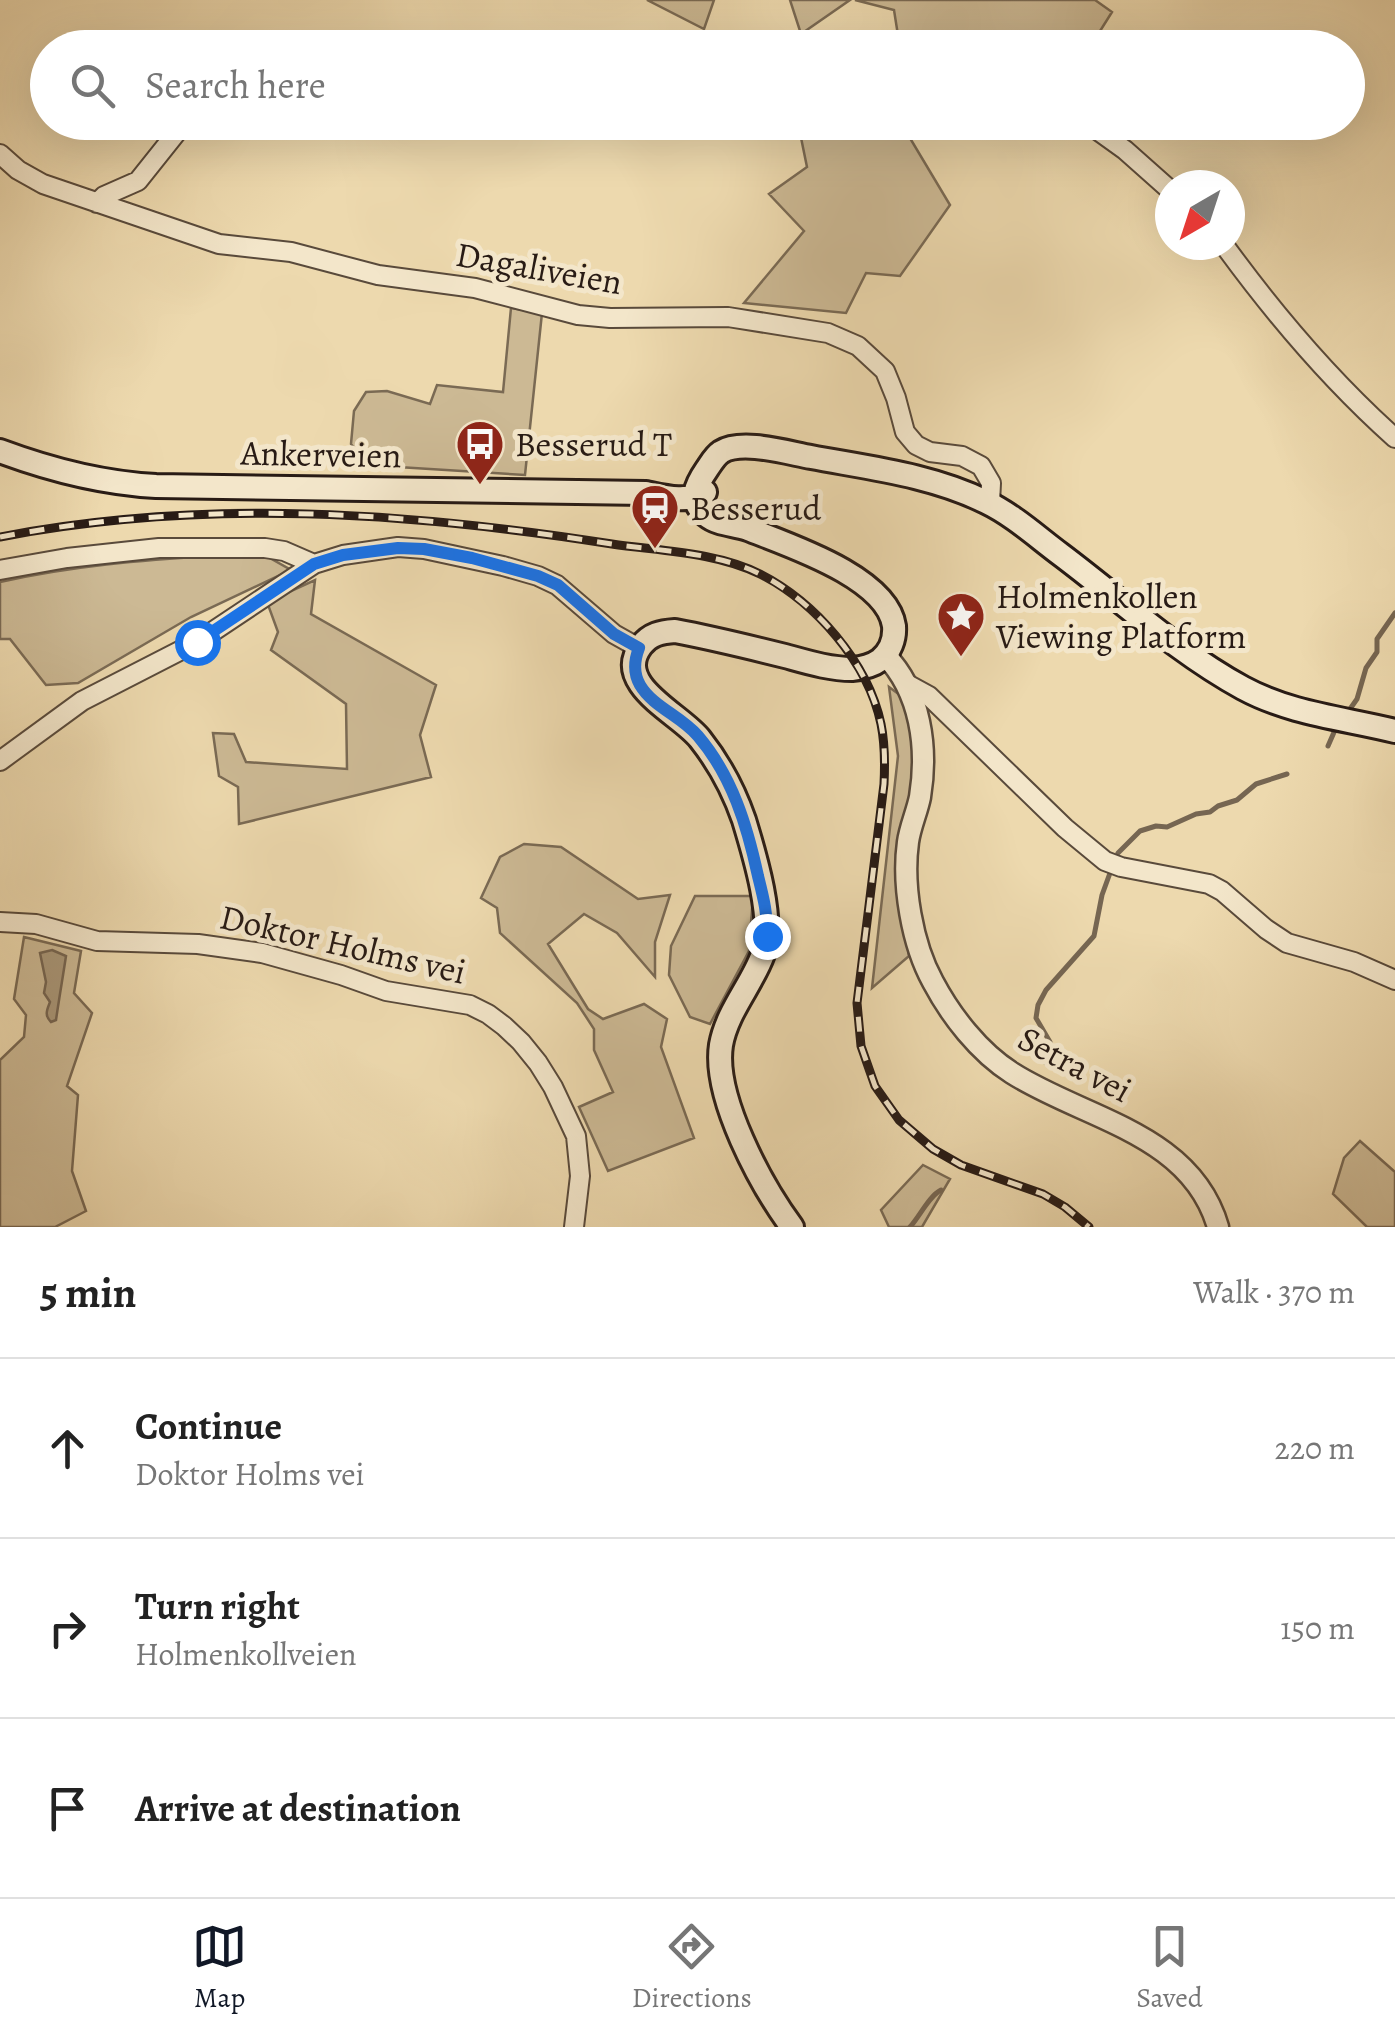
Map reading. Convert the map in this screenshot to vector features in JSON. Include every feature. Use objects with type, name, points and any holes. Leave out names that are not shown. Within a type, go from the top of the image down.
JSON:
[{"type":"main road","name":"Ankerveien","points":[[0,451],[74,475],[132,485],[646,493],[666,486],[702,484],[716,456],[740,447],[924,480],[990,504],[1190,654],[1244,688],[1304,712],[1395,731]]},
{"type":"main road","points":[[702,484],[742,527],[851,576],[878,596],[894,624],[886,655],[865,668],[844,668],[674,631],[657,633],[639,648],[636,658],[635,670],[641,686],[690,727],[714,758],[743,817],[753,852],[766,910],[766,945],[724,1035],[720,1067],[730,1109],[754,1163],[792,1227]]},
{"type":"street","points":[[97,203],[138,181],[171,140]]},
{"type":"street","points":[[1111,140],[1155,177]]},
{"type":"street","name":"Dagaliveien","points":[[0,154],[29,178],[64,193],[219,244],[290,252],[390,277],[475,288],[578,315],[728,317],[828,333],[858,346],[878,363],[890,381],[905,432],[916,445],[930,452],[962,456],[980,466],[991,483],[990,504]]},
{"type":"street","points":[[1235,260],[1318,364],[1395,438]]},
{"type":"street","points":[[0,570],[159,548],[265,548],[284,551],[314,564]]},
{"type":"street","points":[[0,762],[82,701],[197,642],[314,564],[343,555],[424,549],[538,576],[558,585],[614,634],[639,648]]},
{"type":"street","name":"Setra vei","points":[[886,655],[907,684],[918,715],[923,748],[920,796],[908,842],[908,887],[912,927],[933,982],[959,1022],[1009,1072],[1144,1137],[1180,1166],[1203,1193],[1218,1227]]},
{"type":"street","points":[[907,684],[929,696],[1066,828],[1106,861],[1208,884],[1287,943],[1354,962],[1395,980]]},
{"type":"street","name":"Doktor Holms vei","points":[[0,922],[36,924],[97,941],[198,944],[262,953],[386,991],[470,1006],[488,1014],[521,1042],[538,1063],[571,1124],[580,1156],[574,1227]]},
{"type":"shaded area","points":[[647,0],[714,0],[704,29]]},
{"type":"shaded area","points":[[790,0],[850,0],[807,30],[800,30]]},
{"type":"shaded area","points":[[855,0],[1095,0],[1112,12],[1101,30],[897,30],[894,10]]},
{"type":"shaded area","points":[[801,140],[911,140],[950,205],[900,276],[866,273],[846,313],[744,303],[804,231],[769,194],[807,167]]},
{"type":"shaded area","points":[[511,308],[542,313],[525,475],[366,465],[351,444],[354,411],[366,392],[387,391],[430,404],[437,385],[503,392]]},
{"type":"shaded area","points":[[214,556],[268,557],[291,570],[191,617],[78,683],[46,685],[10,639],[0,639],[0,582],[107,564]]},
{"type":"shaded area","points":[[315,580],[311,614],[436,685],[420,735],[431,777],[239,824],[238,787],[219,776],[213,733],[234,734],[246,762],[347,769],[346,704],[271,650],[278,632],[267,602]]},
{"type":"shaded area","points":[[889,687],[908,701],[917,750],[899,887],[909,956],[872,988],[898,756]]},
{"type":"shaded area","points":[[524,844],[561,847],[638,899],[670,895],[655,942],[655,977],[617,933],[584,914],[548,944],[588,1009],[603,1019],[644,1004],[667,1019],[661,1047],[694,1138],[608,1171],[579,1107],[613,1092],[594,1050],[594,1029],[577,1003],[500,933],[497,908],[481,898],[500,857]]},
{"type":"shaded area","points":[[695,896],[753,896],[749,951],[710,1024],[690,1017],[669,975],[671,946]]},
{"type":"shaded area","points":[[24,937],[81,951],[74,993],[92,1013],[67,1086],[78,1095],[72,1171],[86,1211],[55,1227],[0,1227],[0,1060],[24,1037],[26,1015],[14,999]]},
{"type":"shaded area","points":[[52,950],[66,956],[56,1020],[51,1022],[40,953]]},
{"type":"shaded area","points":[[1360,1141],[1395,1172],[1395,1227],[1367,1227],[1333,1194],[1344,1158]]},
{"type":"shaded area","points":[[923,1165],[950,1179],[922,1227],[889,1227],[881,1210]]},
{"type":"waterway","points":[[1350,709],[1366,668],[1377,652],[1377,639],[1395,613]]},
{"type":"waterway","points":[[1328,746],[1335,730]]},
{"type":"waterway","points":[[1118,853],[1140,831],[1167,827],[1210,812],[1237,800],[1256,784],[1287,774]]},
{"type":"waterway","points":[[1046,1063],[1050,1042],[1036,1018],[1038,1005],[1046,990],[1094,936],[1110,873]]},
{"type":"waterway","points":[[910,1227],[941,1190]]},
{"type":"railway","points":[[0,537],[153,517],[383,517],[688,553],[743,567],[780,586],[819,617],[852,657],[881,724],[884,784],[857,1003],[861,1046],[875,1086],[899,1120],[933,1149],[961,1165],[1043,1194],[1089,1227]]},
{"type":"place","name":"Besserud T","points":[[480,486]]},
{"type":"place","name":"Besserud","points":[[655,550]]},
{"type":"place","name":"Holmenkollen Viewing Platform","points":[[961,658]]},
{"type":"route","points":[[197,642],[314,564],[374,550],[424,549],[503,566],[558,585],[614,634],[639,648],[635,670],[641,686],[690,727],[714,758],[743,817],[766,910],[767,936]]}]
